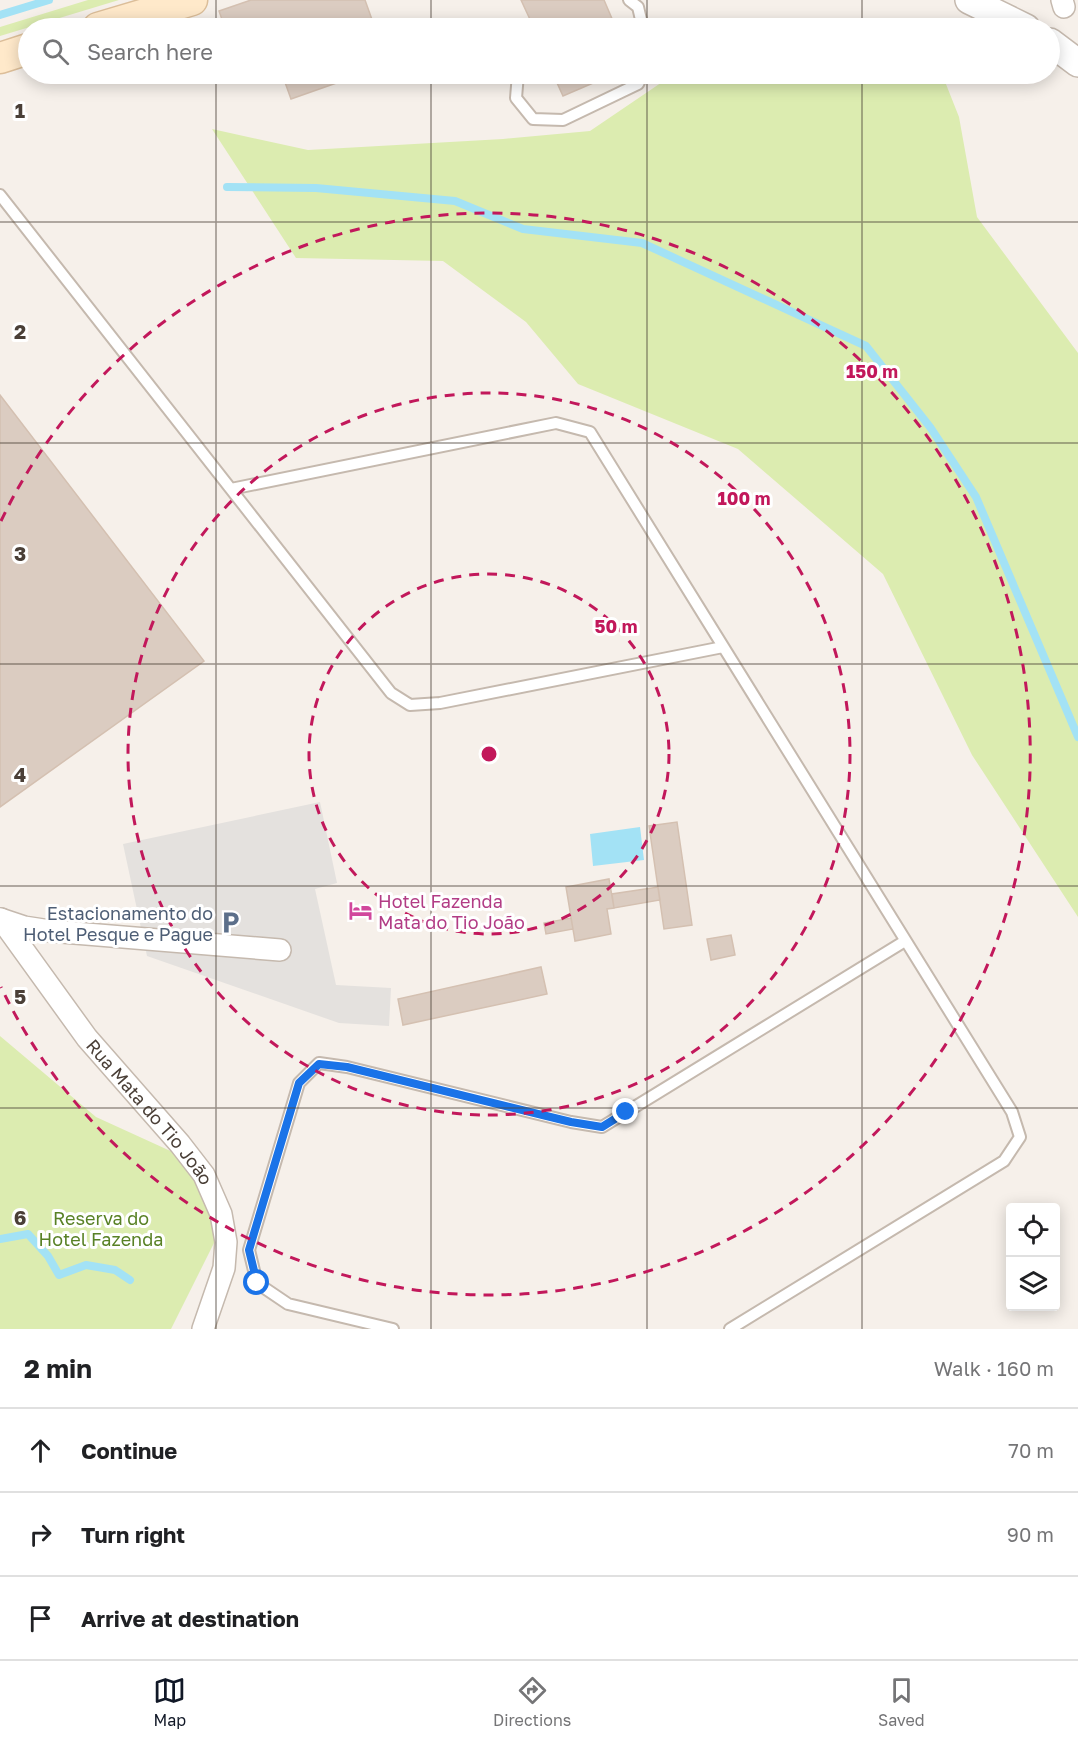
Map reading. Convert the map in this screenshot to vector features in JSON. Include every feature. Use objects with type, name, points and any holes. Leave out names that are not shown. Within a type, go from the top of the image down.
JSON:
[{"type":"main road","points":[[132,18],[192,0]]},
{"type":"main road","points":[[0,58],[18,52]]},
{"type":"street","points":[[969,0],[1006,18]]},
{"type":"street","points":[[1060,50],[1078,63]]},
{"type":"street","points":[[0,919],[24,927],[50,931],[280,950]]},
{"type":"street","name":"Rua Mata do Tio João","points":[[0,919],[87,1038],[180,1144],[204,1175],[221,1214],[226,1242],[224,1268],[203,1329]]},
{"type":"lane","points":[[629,0],[638,7],[641,18]]},
{"type":"lane","points":[[517,84],[516,98],[533,119],[563,120],[638,84]]},
{"type":"lane","points":[[0,195],[391,693],[410,705],[440,703],[723,647]]},
{"type":"lane","points":[[231,489],[556,423],[590,432],[1011,1112],[1020,1137],[1004,1161],[730,1329]]},
{"type":"lane","points":[[393,1329],[288,1304],[257,1283],[249,1250],[299,1083],[319,1064],[347,1067],[571,1122],[602,1127],[905,940]]},
{"type":"green space","points":[[88,0],[119,0],[60,18],[29,18]]},
{"type":"green space","points":[[18,21],[18,31],[0,36],[0,27]]},
{"type":"green space","points":[[659,84],[946,84],[959,117],[977,217],[1078,353],[1078,917],[972,755],[883,574],[738,449],[578,384],[526,322],[443,261],[296,258],[212,129],[308,150],[503,139],[590,131]]},
{"type":"green space","name":"Reserva do Hotel Fazenda","points":[[0,1036],[96,1117],[188,1159],[221,1229],[171,1329],[0,1329]]},
{"type":"shaded area","name":"Estacionamento do Hotel Pesque e Pague","points":[[320,802],[337,883],[315,889],[336,985],[391,988],[389,1026],[339,1023],[147,956],[123,844]]},
{"type":"water","points":[[640,827],[644,860],[593,866],[590,834]]},
{"type":"building","points":[[251,0],[365,0],[371,18],[221,18],[219,11]]},
{"type":"building","points":[[521,0],[604,0],[612,18],[529,18]]},
{"type":"building","points":[[286,84],[334,84],[291,99]]},
{"type":"building","points":[[558,84],[591,84],[563,96]]},
{"type":"building","points":[[0,395],[204,661],[0,807]]},
{"type":"building","points":[[677,822],[692,925],[664,929],[649,826]]},
{"type":"building","points":[[609,879],[614,908],[607,909],[611,934],[575,941],[566,887]]},
{"type":"building","points":[[658,887],[660,900],[614,908],[612,894]]},
{"type":"building","points":[[571,918],[573,929],[546,934],[544,923]]},
{"type":"building","points":[[731,935],[735,955],[711,960],[707,939]]},
{"type":"building","points":[[541,967],[547,994],[403,1025],[398,999]]},
{"type":"waterway","points":[[0,15],[49,0]]},
{"type":"waterway","points":[[227,187],[316,188],[455,201],[523,229],[642,243],[866,346],[930,427],[976,497],[1078,737]]},
{"type":"waterway","points":[[0,1239],[28,1234],[48,1256],[59,1275],[86,1265],[115,1270],[130,1280]]},
{"type":"place","name":"Hotel Fazenda Mata do Tio João","points":[[360,911]]},
{"type":"place","name":"Estacionamento do Hotel Pesque e Pague","points":[[231,923]]},
{"type":"route","points":[[257,1283],[249,1250],[299,1083],[319,1064],[347,1067],[571,1122],[602,1127],[626,1112]]}]
